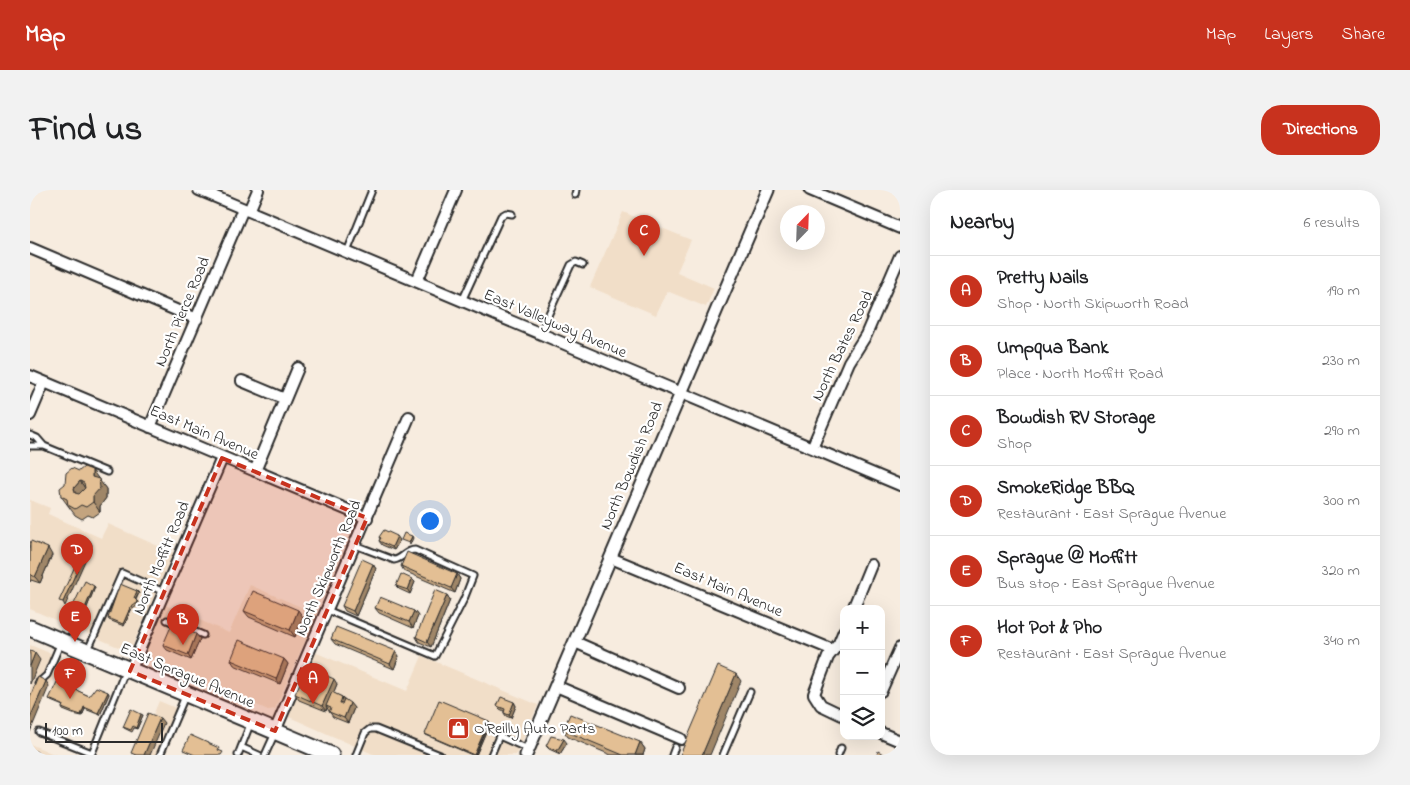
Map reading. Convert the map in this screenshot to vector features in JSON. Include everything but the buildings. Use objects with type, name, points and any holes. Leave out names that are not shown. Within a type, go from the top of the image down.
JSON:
[{"type":"main road","name":"East Sprague Avenue","points":[[30,628],[331,755]]},
{"type":"street","name":"East Valleyway Avenue","points":[[199,190],[900,485]]},
{"type":"street","name":"North Pierce Road","points":[[150,427],[246,210],[258,190]]},
{"type":"street","points":[[417,281],[456,190]]},
{"type":"street","name":"North Bowdish Road","points":[[527,752],[768,190]]},
{"type":"street","points":[[810,190],[900,228]]},
{"type":"street","points":[[30,248],[197,319]]},
{"type":"street","name":"North Bates Road","points":[[812,448],[849,362],[866,335],[900,256]]},
{"type":"street","points":[[255,471],[298,368]]},
{"type":"street","name":"East Main Avenue","points":[[30,376],[367,518]]},
{"type":"street","points":[[242,381],[285,399]]},
{"type":"street","points":[[30,415],[44,382]]},
{"type":"street","name":"North Skipworth Road","points":[[275,732],[409,417]]},
{"type":"street","name":"North Moffitt Road","points":[[128,670],[222,458]]},
{"type":"street","name":"East Main Avenue","points":[[611,558],[833,650]]},
{"type":"street","points":[[855,605],[871,565]]},
{"type":"street","points":[[840,638],[814,694],[821,705],[840,714]]},
{"type":"street","points":[[575,642],[679,688]]},
{"type":"street","points":[[885,683],[900,648]]},
{"type":"street","points":[[556,686],[678,743]]},
{"type":"street","points":[[885,735],[900,741]]},
{"type":"lane","points":[[347,252],[372,190]]},
{"type":"lane","points":[[462,301],[501,216],[506,213],[512,214]]},
{"type":"lane","points":[[540,334],[570,265],[576,262],[583,265]]},
{"type":"lane","points":[[30,435],[37,438],[44,446]]},
{"type":"lane","points":[[30,446],[44,446],[107,472]]},
{"type":"lane","points":[[327,610],[435,656],[464,599],[473,576],[415,550],[408,550],[399,560],[394,560],[356,545]]},
{"type":"lane","points":[[87,652],[122,574],[164,592]]},
{"type":"lane","points":[[168,620],[203,635]]},
{"type":"lane","points":[[36,688],[39,681],[46,676],[62,642]]},
{"type":"lane","points":[[39,732],[92,753],[128,670]]},
{"type":"lane","points":[[723,755],[750,692]]},
{"type":"lane","points":[[160,755],[186,694]]},
{"type":"lane","points":[[238,755],[252,722]]},
{"type":"lane","points":[[356,755],[366,733],[370,729],[376,729],[440,755]]},
{"type":"lane","points":[[265,755],[275,732]]},
{"type":"lane","points":[[492,755],[500,736],[527,752]]},
{"type":"lane","points":[[672,755],[678,743]]},
{"type":"lane","points":[[241,747],[259,755]]},
{"type":"lane","points":[[838,755],[841,748]]},
{"type":"lane","points":[[30,753],[34,755]]},
{"type":"highlighted area","points":[[222,458],[367,518],[275,731],[130,671]]},
{"type":"shaded area","points":[[623,212],[691,240],[677,272],[714,288],[706,307],[667,291],[656,315],[590,287]]},
{"type":"shaded area","points":[[30,500],[50,508],[48,514],[101,538],[108,524],[174,553],[131,649],[125,650],[30,609]]},
{"type":"shaded area","points":[[250,585],[317,614],[275,709],[268,710],[144,656],[143,653],[163,604],[229,633]]},
{"type":"shaded area","points":[[30,645],[62,658],[30,733]]},
{"type":"shaded area","points":[[312,651],[407,691],[422,656],[538,705],[516,755],[375,755],[287,716]]},
{"type":"shaded area","points":[[159,701],[183,711],[165,755],[136,755]]},
{"type":"shaded area","points":[[30,744],[56,755],[30,755]]},
{"type":"place","name":"Bowdish RV Storage","points":[[644,256]]},
{"type":"place","name":"SmokeRidge BBQ","points":[[77,575]]},
{"type":"place","name":"Sprague @ Moffitt","points":[[75,642]]},
{"type":"place","name":"Umpqua Bank","points":[[183,645]]},
{"type":"place","name":"Hot Pot & Pho","points":[[70,699]]},
{"type":"place","name":"Pretty Nails","points":[[313,704]]},
{"type":"place","name":"O'Reilly Auto Parts","points":[[458,729]]}]
